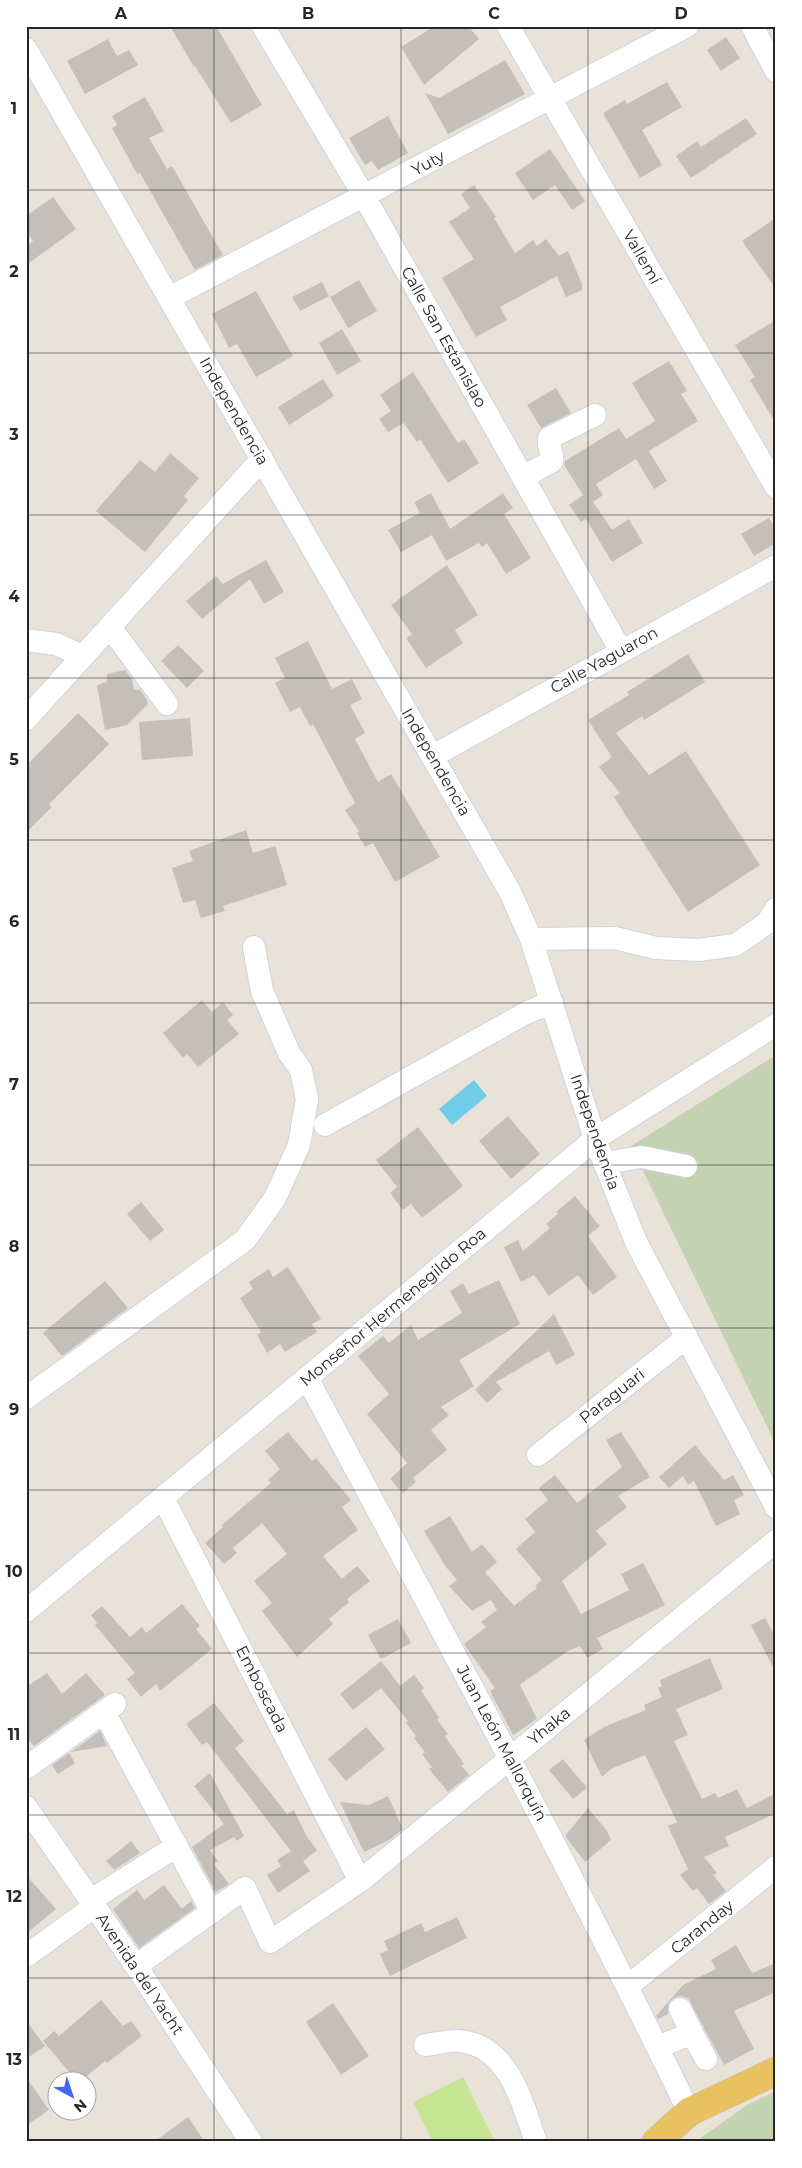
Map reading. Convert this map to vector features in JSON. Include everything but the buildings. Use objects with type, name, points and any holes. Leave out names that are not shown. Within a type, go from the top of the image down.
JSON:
[{"type":"main road","points":[[656,2142],[689,2112],[776,2071]]},
{"type":"street","name":"Calle San Estanislao","points":[[263,26],[364,196],[620,650]]},
{"type":"street","name":"Vallemí","points":[[508,26],[776,487]]},
{"type":"street","name":"Yuty","points":[[168,298],[550,100],[687,26]]},
{"type":"street","points":[[752,26],[776,71]]},
{"type":"street","name":"Independencia","points":[[28,54],[510,892],[531,939],[595,1139],[636,1242],[776,1508]]},
{"type":"street","points":[[522,476],[552,461],[553,457],[548,442],[549,438],[595,415]]},
{"type":"street","points":[[26,719],[262,459]]},
{"type":"street","name":"Calle Yaguaron","points":[[433,756],[620,650],[776,566]]},
{"type":"street","points":[[110,627],[167,704]]},
{"type":"street","points":[[26,640],[56,644],[83,656]]},
{"type":"street","points":[[531,939],[615,938],[656,948],[700,950],[735,945],[767,923],[776,909]]},
{"type":"street","points":[[26,1398],[245,1240],[275,1198],[297,1150],[307,1099],[301,1070],[289,1053],[262,991],[254,948]]},
{"type":"street","points":[[325,1124],[526,1013],[552,1002]]},
{"type":"street","name":"Monseñor Hermenegildo Roa","points":[[26,1611],[595,1139],[776,1025]]},
{"type":"street","points":[[604,1163],[642,1157],[686,1166]]},
{"type":"street","name":"Paraguari","points":[[538,1455],[686,1338]]},
{"type":"street","name":"Juan León Mallorquín","points":[[307,1378],[510,1757],[628,1986],[689,2112]]},
{"type":"street","name":"Emboscada","points":[[163,1498],[360,1881]]},
{"type":"street","name":"Yhaka","points":[[212,1912],[245,1888],[270,1942],[360,1881],[776,1541]]},
{"type":"street","points":[[26,1768],[110,1708],[176,1846],[212,1912],[136,1966]]},
{"type":"street","name":"Avenida del Yacht","points":[[26,1807],[136,1966],[251,2142]]},
{"type":"street","points":[[26,1956],[93,1903],[176,1846]]},
{"type":"street","name":"Caranday","points":[[628,1986],[776,1868]]},
{"type":"street","points":[[680,2009],[706,2059]]},
{"type":"street","points":[[658,2047],[692,2033]]},
{"type":"street","points":[[425,2045],[460,2041],[492,2051],[511,2077],[536,2142]]},
{"type":"green space","points":[[776,1055],[776,1445],[631,1146]]},
{"type":"green space","points":[[463,2077],[495,2142],[433,2142],[413,2102]]},
{"type":"green space","points":[[776,2091],[776,2142],[695,2142],[747,2105]]},
{"type":"water","points":[[474,1080],[487,1096],[452,1125],[439,1109]]}]
